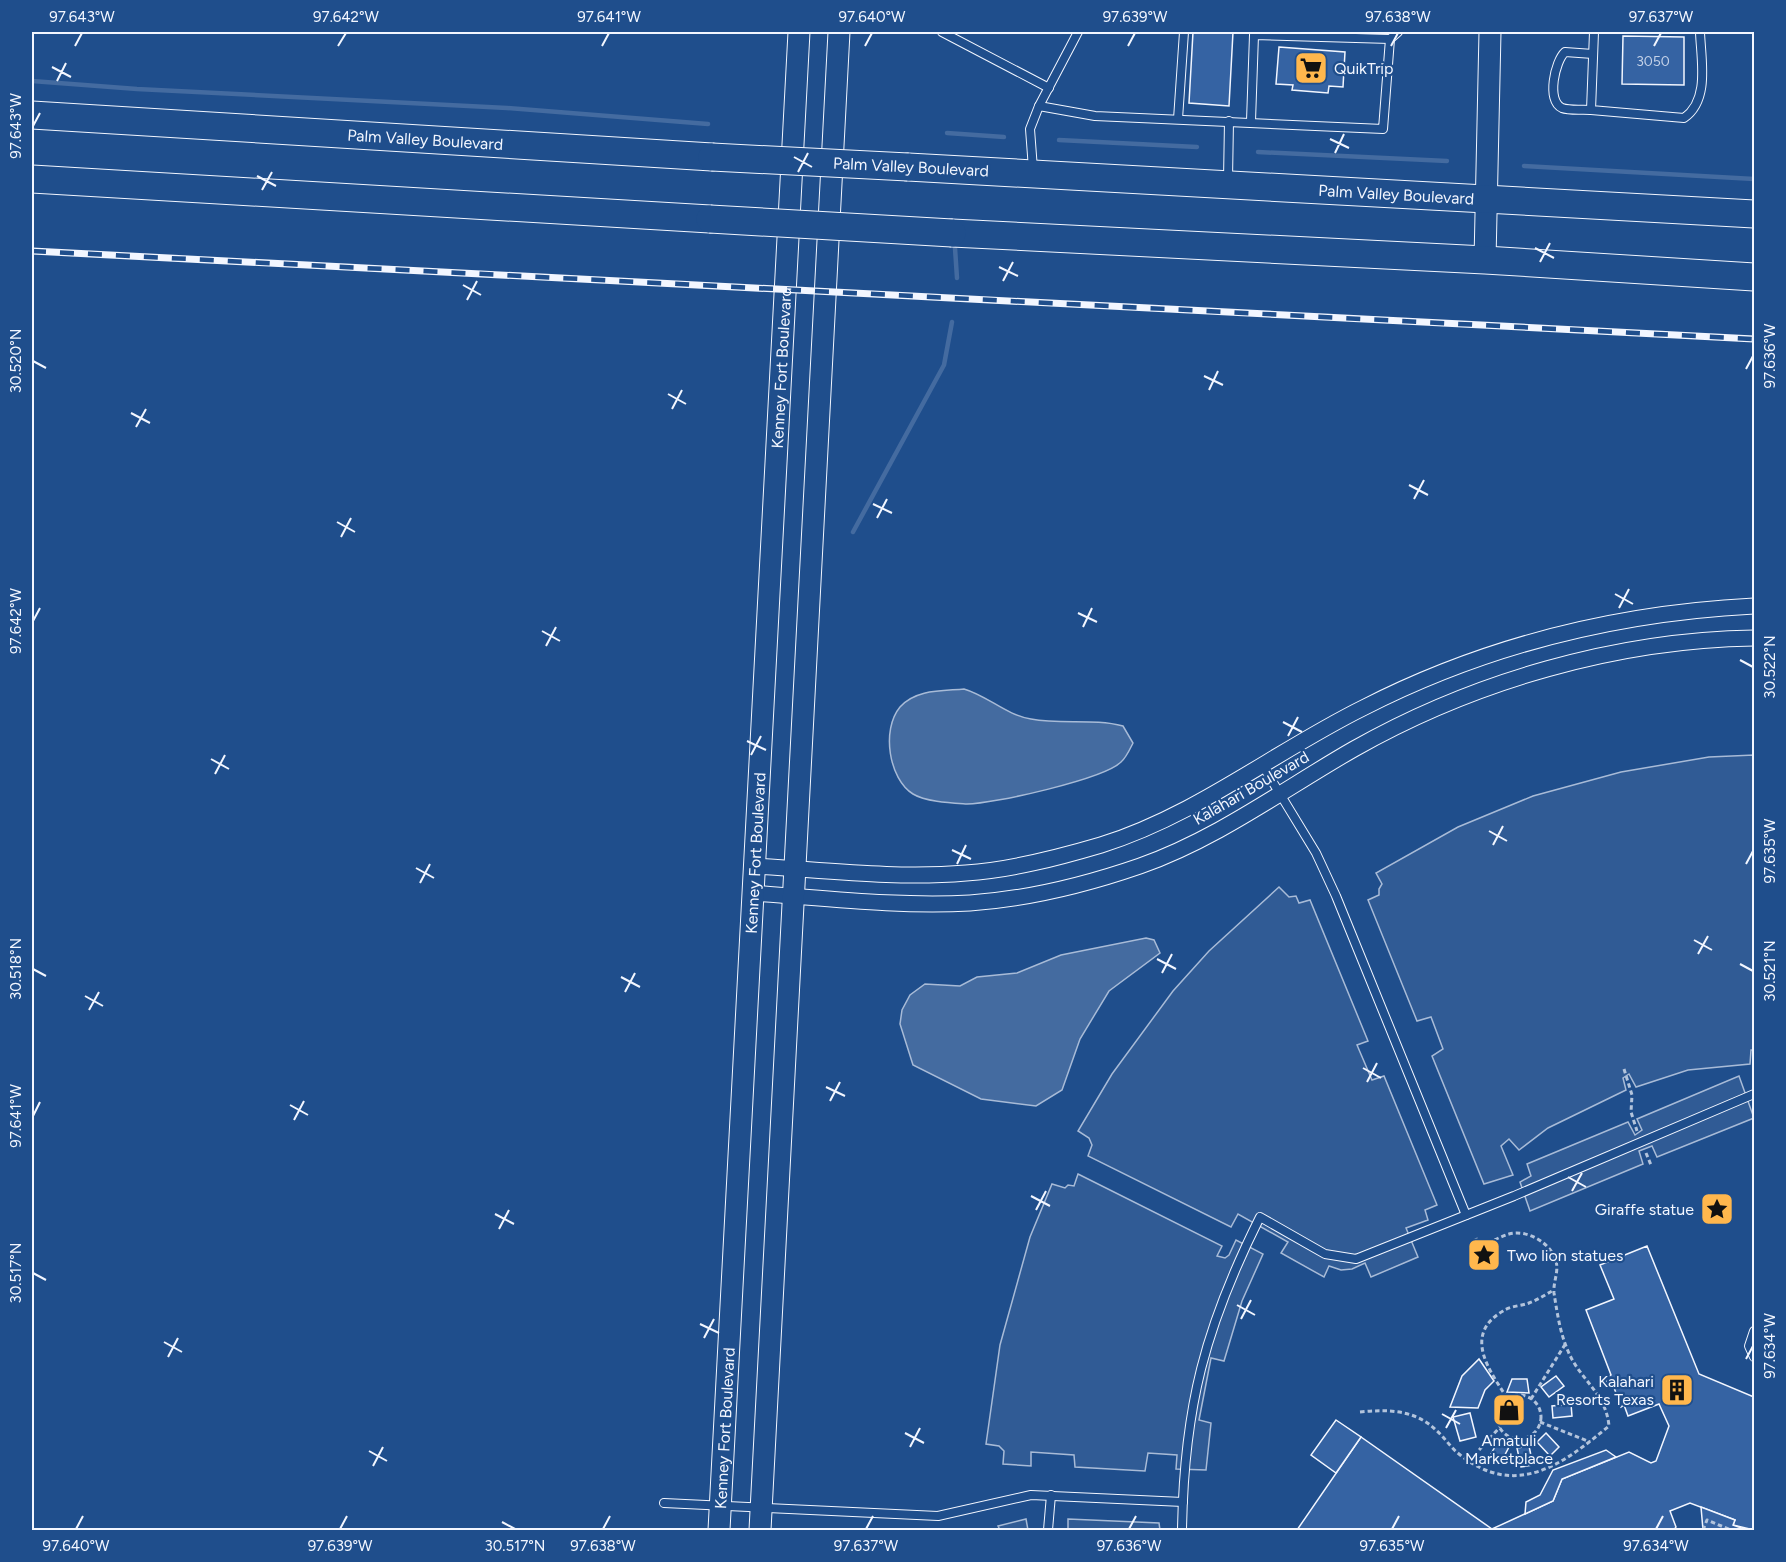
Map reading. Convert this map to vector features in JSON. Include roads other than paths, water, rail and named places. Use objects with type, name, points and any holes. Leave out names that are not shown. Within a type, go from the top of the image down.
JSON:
[{"type":"highway","name":"Palm Valley Boulevard","points":[[32,115],[712,157],[1755,214]]},
{"type":"highway","points":[[32,179],[1755,277]]},
{"type":"main road","name":"Kenney Fort Boulevard","points":[[720,1530],[799,32]]},
{"type":"main road","points":[[760,1530],[796,896],[839,32]]},
{"type":"main road","points":[[1485,260],[1490,32]]},
{"type":"street","name":"Kalahari Boulevard","points":[[754,866],[930,874],[996,871],[1101,845],[1192,807],[1362,708],[1498,650],[1621,619],[1678,611],[1755,606]]},
{"type":"street","name":"Kalahari Boulevard","points":[[752,893],[933,904],[970,903],[1042,894],[1116,874],[1174,852],[1215,832],[1356,748],[1404,724],[1505,682],[1537,672],[1628,651],[1719,639],[1755,638]]},
{"type":"lane","points":[[942,32],[1049,88]]},
{"type":"lane","points":[[1034,173],[1030,129],[1078,32]]},
{"type":"lane","points":[[1178,119],[1184,32]]},
{"type":"lane","points":[[1251,121],[1254,33],[1389,39],[1398,32]]},
{"type":"lane","points":[[1591,110],[1594,32]]},
{"type":"lane","points":[[1593,54],[1564,52],[1555,66],[1554,97],[1557,104],[1563,108],[1684,118],[1694,111],[1701,98],[1700,32]]},
{"type":"lane","points":[[1040,106],[1095,116],[1251,121],[1383,129],[1389,39]]},
{"type":"lane","points":[[1228,184],[1229,121]]},
{"type":"lane","points":[[1263,766],[1316,853],[1336,896],[1466,1215]]},
{"type":"lane","points":[[1182,1530],[1189,1423],[1201,1363],[1227,1283],[1260,1217],[1324,1254],[1348,1259],[1365,1255],[1755,1094]]},
{"type":"lane","points":[[1755,1331],[1749,1346],[1755,1357]]},
{"type":"lane","points":[[664,1503],[947,1516],[1012,1498],[1051,1495],[1183,1503]]},
{"type":"lane","points":[[1048,1530],[1051,1495]]},
{"type":"waterway","points":[[32,81],[137,89],[507,108],[708,124]]},
{"type":"waterway","points":[[947,133],[1004,137]]},
{"type":"waterway","points":[[1059,140],[1197,147]]},
{"type":"waterway","points":[[1258,152],[1447,161]]},
{"type":"waterway","points":[[1524,166],[1754,179]]},
{"type":"waterway","points":[[955,248],[957,278]]},
{"type":"waterway","points":[[853,532],[944,365],[952,322]]},
{"type":"railway","points":[[32,251],[1754,339]]},
{"type":"place","name":"QuikTrip","points":[[1311,68]]},
{"type":"place","name":"Giraffe statue","points":[[1717,1209]]},
{"type":"place","name":"Two lion statues","points":[[1484,1255]]},
{"type":"place","name":"Kalahari Resorts Texas","points":[[1677,1390]]},
{"type":"place","name":"Amatuli Marketplace","points":[[1509,1410]]}]
